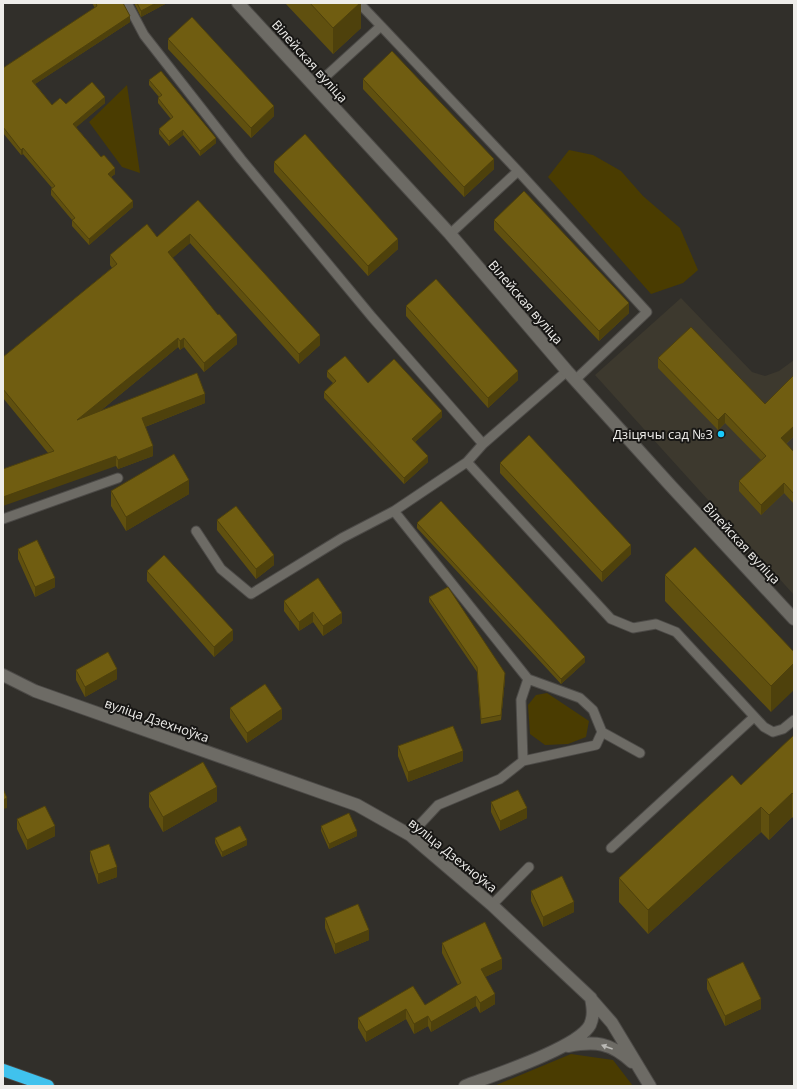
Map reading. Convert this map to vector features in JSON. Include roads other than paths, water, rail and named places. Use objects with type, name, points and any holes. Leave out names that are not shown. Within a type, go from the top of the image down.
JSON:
[{"type":"highway","points":[[3,1070],[48,1086]]},
{"type":"street","name":"Вілейская вуліца","points":[[238,3],[450,234],[575,380],[794,619]]},
{"type":"street","name":"вуліца Дзехноўка","points":[[3,676],[35,691],[357,805],[410,835],[492,905],[591,998],[612,1023],[650,1086]]},
{"type":"street","points":[[561,1048],[580,1036],[589,1026],[594,1013],[591,998]]},
{"type":"street","points":[[466,1086],[561,1048],[590,1042],[603,1045],[619,1052],[639,1068]]},
{"type":"lane","points":[[127,3],[144,35],[241,159],[372,317],[482,444]]},
{"type":"lane","points":[[358,3],[518,171],[647,312],[575,380]]},
{"type":"lane","points":[[314,87],[380,26]]},
{"type":"lane","points":[[450,234],[518,171]]},
{"type":"lane","points":[[196,530],[221,569],[251,594],[342,538],[394,511],[467,462],[482,444],[567,371]]},
{"type":"lane","points":[[467,462],[611,619],[633,628],[656,624],[676,632],[754,717],[764,727],[773,732],[783,729],[794,720]]},
{"type":"lane","points":[[3,519],[118,478]]},
{"type":"lane","points":[[394,511],[528,679],[580,698],[593,710],[602,732],[640,753]]},
{"type":"lane","points":[[523,761],[521,700],[528,679]]},
{"type":"lane","points":[[611,848],[754,717]]},
{"type":"lane","points":[[410,835],[438,805],[500,779],[523,761],[596,745],[602,732]]},
{"type":"lane","points":[[492,905],[529,867]]},
{"type":"place","name":"Дзіцячы сад №3","points":[[721,434]]}]
